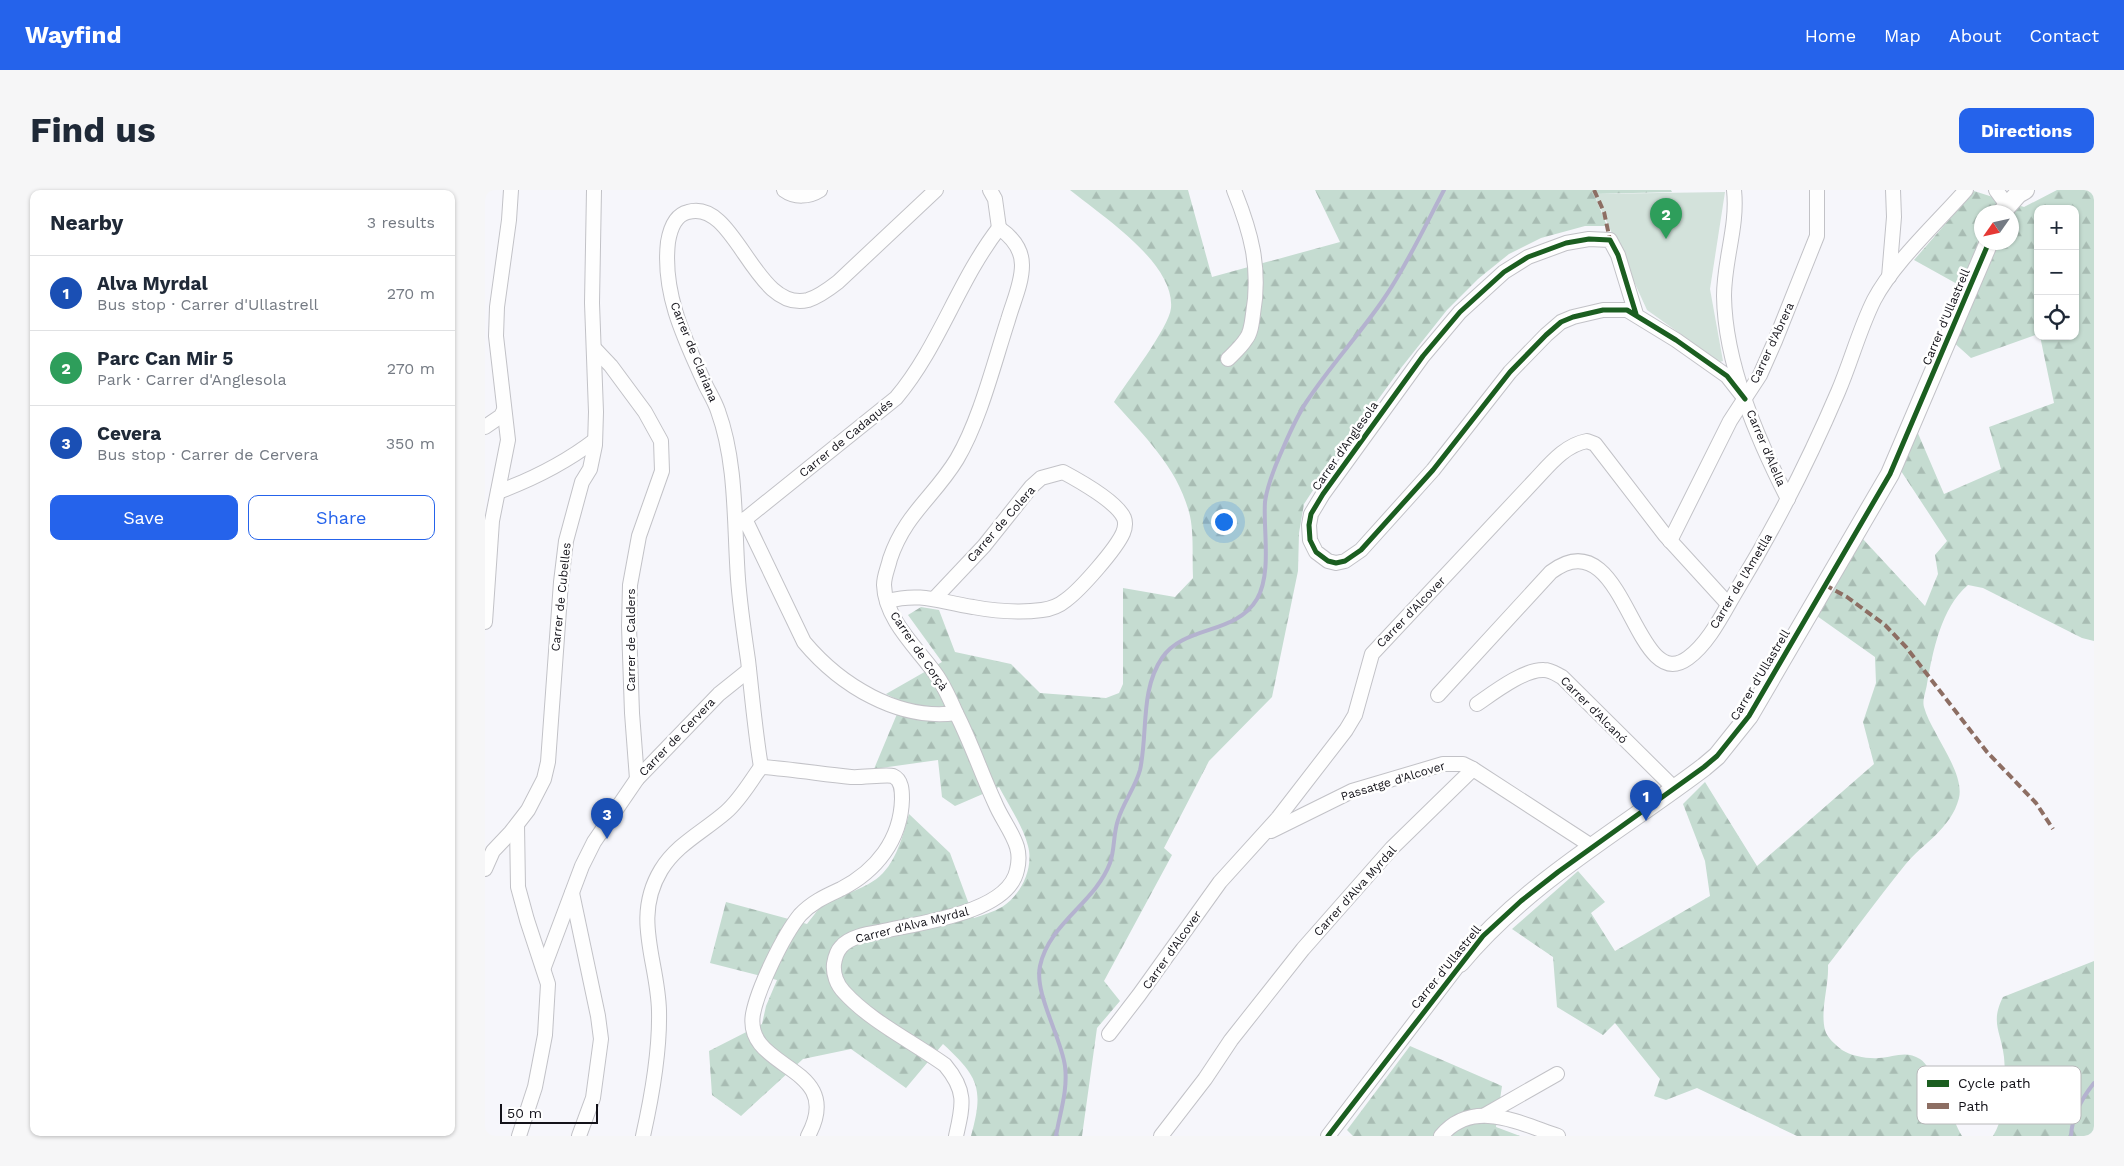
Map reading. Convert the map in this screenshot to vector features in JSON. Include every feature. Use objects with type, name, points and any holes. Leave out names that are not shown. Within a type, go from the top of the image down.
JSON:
[{"type":"street","points":[[485,622],[490,539],[508,440],[496,336],[511,190]]},
{"type":"street","name":"Carrer de Cubelles","points":[[485,869],[493,851],[517,825],[536,796],[544,780],[548,762],[560,591],[566,541],[582,482],[590,469],[595,440],[596,412],[592,303],[594,190]]},
{"type":"street","points":[[784,190],[796,196],[805,196],[820,190]]},
{"type":"street","name":"Carrer de Clariana","points":[[761,767],[739,588],[740,523],[729,451],[717,408],[677,316],[669,289],[667,256],[669,236],[673,224],[679,216],[697,210],[707,213],[726,230],[771,288],[782,296],[796,301],[808,300],[828,290],[937,190]]},
{"type":"street","points":[[990,190],[995,199],[999,228]]},
{"type":"street","points":[[1228,360],[1247,339],[1257,283],[1257,271],[1248,226],[1234,190]]},
{"type":"street","name":"Carrer d'Alella","points":[[1733,190],[1735,203],[1734,228],[1728,254],[1724,297],[1728,333],[1745,399],[1760,438],[1788,498]]},
{"type":"street","name":"Carrer d'Abrera","points":[[1670,541],[1730,421],[1760,375],[1775,341],[1817,236],[1817,190]]},
{"type":"street","points":[[1889,277],[1894,217],[1893,190]]},
{"type":"street","name":"Carrer de l'Ametlla","points":[[1438,695],[1551,572],[1560,565],[1569,562],[1587,561],[1601,570],[1656,656],[1667,663],[1680,663],[1693,654],[1709,635],[1729,604],[1788,498],[1823,428],[1874,300],[1889,277],[1966,190]]},
{"type":"street","points":[[1996,190],[2003,205]]},
{"type":"street","points":[[2008,205],[2018,194],[2025,190]]},
{"type":"street","name":"Carrer de Cadaqués","points":[[740,523],[895,398],[911,380],[985,246],[999,228]]},
{"type":"street","name":"Carrer de Corçà","points":[[956,713],[945,688],[899,625],[887,601],[884,585],[886,572],[896,542],[907,522],[957,458],[976,414],[1018,289],[1022,264],[1020,252],[1009,235],[999,228]]},
{"type":"street","name":"Carrer d'Anglesola","points":[[1636,314],[1618,255],[1610,240],[1589,239],[1566,243],[1528,258],[1510,268],[1485,288],[1449,324],[1339,470],[1311,514],[1308,532],[1316,552],[1328,561],[1335,563],[1345,561],[1361,550],[1433,470],[1509,372],[1561,322],[1573,317],[1603,310],[1627,310],[1636,314],[1727,376],[1745,399]]},
{"type":"street","name":"Carrer d'Ullastrell","points":[[1328,1136],[1460,963],[1483,936],[1521,900],[1704,767],[1727,744],[1749,716],[1890,474],[1986,250]]},
{"type":"street","name":"Carrer de Calders","points":[[594,348],[611,366],[645,412],[661,441],[662,471],[639,536],[630,585],[629,626],[632,713],[637,779]]},
{"type":"street","points":[[485,427],[501,416],[504,410]]},
{"type":"street","points":[[498,492],[573,457],[595,440]]},
{"type":"street","name":"Carrer d'Alcover","points":[[1109,1034],[1220,882],[1304,786],[1355,715],[1372,654],[1541,474],[1572,446],[1587,441],[1595,444],[1670,541],[1729,604]]},
{"type":"street","name":"Carrer de Colera","points":[[887,601],[906,596],[934,599],[975,608],[1029,611],[1053,607],[1066,600],[1111,550],[1122,535],[1125,526],[1123,517],[1118,509],[1106,500],[1063,472],[1041,478],[984,546],[934,599]]},
{"type":"street","points":[[740,523],[804,642],[815,655],[855,686],[885,702],[917,713],[940,715],[956,713]]},
{"type":"street","name":"Carrer de Cervera","points":[[544,967],[582,866],[594,842],[637,779],[719,694],[749,670]]},
{"type":"street","name":"Carrer d'Alcanó","points":[[1477,704],[1526,674],[1536,670],[1552,671],[1562,677],[1675,789]]},
{"type":"street","name":"Carrer d'Alva Myrdal","points":[[956,713],[974,748],[996,806],[1017,847],[1019,856],[1013,880],[999,896],[979,908],[957,915],[862,935],[847,942],[837,954],[834,967],[835,976],[843,992],[881,1022],[945,1065],[953,1074],[963,1097],[956,1136]]},
{"type":"street","name":"Passatge d'Alcover","points":[[1261,836],[1353,791],[1443,764],[1463,764],[1473,769]]},
{"type":"street","points":[[643,1136],[654,1080],[659,1010],[647,923],[648,900],[660,871],[684,842],[727,811],[761,767],[852,777],[892,776],[899,781],[902,790],[902,803],[888,847],[881,859],[857,879],[808,906],[799,917],[772,965],[753,1012],[751,1025],[753,1035],[759,1045],[795,1072],[815,1093],[818,1107],[816,1118],[808,1136]]},
{"type":"street","points":[[1473,769],[1593,846]]},
{"type":"street","name":"Carrer d'Alva Myrdal","points":[[1161,1136],[1205,1079],[1231,1040],[1303,949],[1392,848],[1473,769]]},
{"type":"street","points":[[517,825],[518,887],[548,984],[545,1035],[535,1087],[519,1136]]},
{"type":"street","points":[[572,891],[601,1039],[593,1098],[579,1136]]},
{"type":"street","points":[[1485,1115],[1557,1074]]},
{"type":"street","points":[[1441,1136],[1451,1125],[1463,1118],[1475,1115],[1515,1121],[1558,1136]]},
{"type":"green space","points":[[1070,190],[1188,190],[1212,277],[1340,242],[1315,190],[1671,190],[1672,192],[1594,194],[1607,226],[1585,226],[1541,238],[1509,254],[1478,279],[1447,310],[1401,368],[1304,504],[1299,533],[1298,571],[1272,697],[1209,761],[1164,848],[1172,855],[1104,981],[1120,1001],[1097,1028],[1082,1136],[971,1136],[977,1106],[975,1085],[971,1075],[964,1066],[943,1044],[906,1088],[851,1049],[803,1059],[741,1116],[712,1095],[709,1051],[762,1024],[766,1006],[777,980],[710,963],[726,902],[807,924],[817,911],[826,904],[859,889],[883,873],[893,860],[909,814],[950,853],[974,918],[1002,907],[1009,902],[1020,888],[1027,872],[1029,854],[1026,839],[999,787],[955,806],[942,797],[938,760],[874,769],[902,702],[886,694],[942,662],[908,615],[921,607],[939,610],[955,652],[1011,664],[1040,693],[1106,698],[1119,693],[1123,684],[1123,588],[1175,597],[1193,578],[1190,516],[1178,483],[1149,441],[1114,402],[1163,328],[1171,308],[1169,291],[1161,274],[1134,242]]},
{"type":"green space","points":[[2057,190],[2094,190],[2094,641],[2082,638],[1983,588],[1968,585],[1959,595],[1945,618],[1935,644],[1923,702],[1928,717],[1957,776],[1960,788],[1959,798],[1955,809],[1943,827],[1905,865],[1828,965],[1824,1022],[1828,1036],[1842,1050],[1855,1055],[1879,1058],[1910,1055],[1920,1059],[1927,1066],[1917,1066],[1917,1124],[1956,1124],[1962,1136],[1797,1136],[1697,1088],[1666,1100],[1654,1096],[1660,1079],[1615,1023],[1603,1035],[1557,1007],[1553,957],[1512,929],[1578,871],[1605,902],[1591,913],[1615,951],[1710,896],[1705,861],[1683,804],[1705,782],[1757,866],[1874,764],[1863,722],[1876,683],[1875,657],[1817,616],[1862,538],[1925,606],[1938,574],[1935,555],[1947,541],[1901,471],[1917,431],[1944,494],[2001,469],[1989,427],[2054,403],[2041,340],[2079,340],[2079,205],[2034,205],[2034,335],[1971,358],[1941,331],[1959,285],[1914,260],[1974,191],[2018,205],[1974,205],[1974,250],[2019,250],[2019,205],[2024,207]]},
{"type":"green space","points":[[2094,961],[2094,1136],[1993,1136],[1998,1124],[2081,1124],[2081,1066],[2004,1066],[2003,1048],[1997,1027],[1997,1014],[2003,997]]},
{"type":"green space","points":[[1410,1046],[1502,1086],[1496,1127],[1520,1136],[1353,1136],[1347,1130]]},
{"type":"shaded area","points":[[1725,192],[1710,289],[1723,361],[1720,362],[1647,310],[1594,194]]},
{"type":"waterway","points":[[1056,1136],[1065,1093],[1066,1075],[1063,1054],[1044,1002],[1039,977],[1040,966],[1045,951],[1053,937],[1094,890],[1110,863],[1118,820],[1140,770],[1147,698],[1155,671],[1162,658],[1172,647],[1196,634],[1236,619],[1248,611],[1257,599],[1262,589],[1266,564],[1266,496],[1273,472],[1289,434],[1303,407],[1316,388],[1374,313],[1400,274],[1444,190]]},
{"type":"waterway","points":[[2081,1102],[2094,1083]]},
{"type":"waterway","points":[[2071,1136],[2073,1124]]},
{"type":"marked path","points":[[1594,190],[1604,212],[1610,240]]},
{"type":"marked path","points":[[1825,585],[1847,597],[1885,625],[1906,647],[1987,752],[2036,803],[2053,829]]},
{"type":"cycle path","points":[[1636,314],[1618,255],[1610,240],[1589,239],[1566,243],[1528,257],[1504,272],[1460,312],[1423,356],[1323,494],[1311,514],[1309,525],[1310,540],[1316,552],[1328,561],[1336,563],[1345,561],[1361,550],[1433,470],[1510,372],[1546,335],[1561,322],[1573,317],[1603,310],[1627,310],[1676,340],[1727,376],[1745,399]]},
{"type":"cycle path","points":[[1328,1136],[1483,936],[1521,901],[1558,872],[1704,767],[1717,756],[1749,716],[1890,474],[1986,250]]},
{"type":"place","name":"Parc Can Mir 5","points":[[1666,239]]},
{"type":"place","name":"Alva Myrdal","points":[[1646,821]]},
{"type":"place","name":"Cevera","points":[[607,839]]}]
